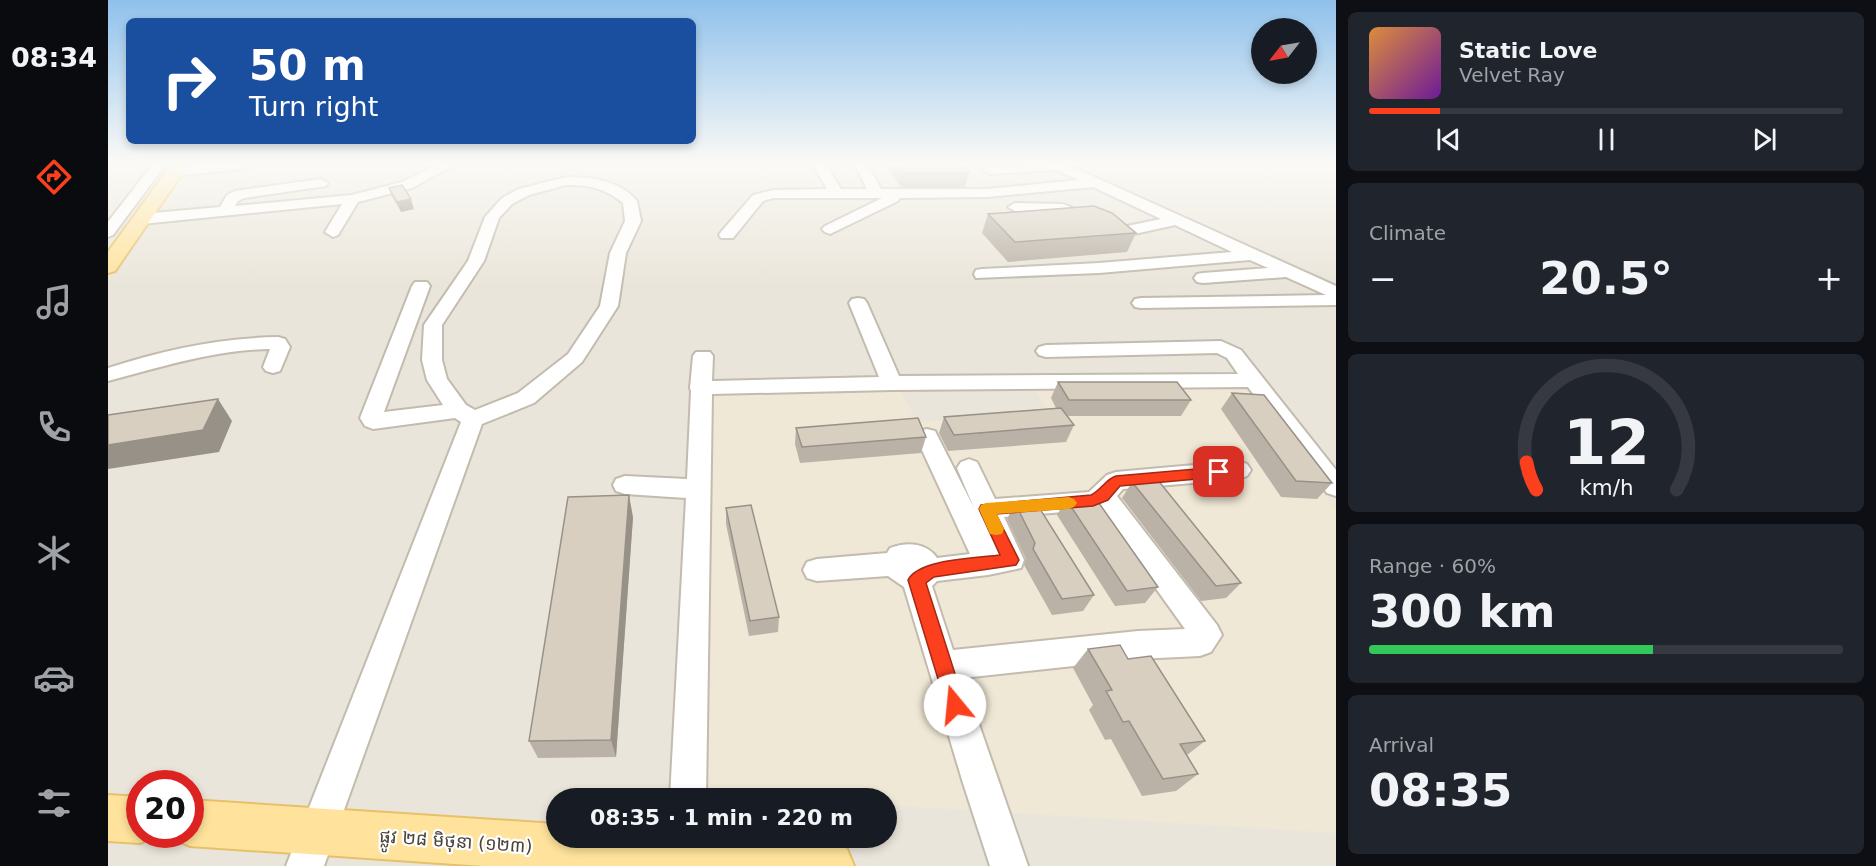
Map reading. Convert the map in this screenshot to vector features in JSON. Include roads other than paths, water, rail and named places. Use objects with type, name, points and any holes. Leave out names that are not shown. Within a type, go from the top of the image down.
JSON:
[{"type":"main road","points":[[108,267],[150,205]]},
{"type":"main road","points":[[108,818],[126,819]]},
{"type":"main road","name":"ផ្លូវ ២៨ មិថុនា (១២៣)","points":[[204,826],[312,849],[687,853],[830,866]]},
{"type":"street","points":[[108,232],[134,205]]},
{"type":"street","points":[[225,211],[228,205]]},
{"type":"street","points":[[142,219],[284,205]]},
{"type":"street","points":[[333,232],[348,205]]},
{"type":"street","points":[[312,849],[465,435],[465,414],[437,380],[432,360],[433,325],[476,261],[492,217],[503,205]]},
{"type":"street","points":[[421,286],[371,418],[373,421],[465,414],[526,398],[574,358],[609,306],[618,253],[633,221],[631,205]]},
{"type":"street","points":[[727,235],[751,205]]},
{"type":"street","points":[[830,229],[876,205]]},
{"type":"street","points":[[1011,205],[1020,212],[1063,208],[1121,232],[1176,220]]},
{"type":"street","points":[[1143,205],[1334,292]]},
{"type":"street","points":[[982,274],[1099,268],[1252,255]]},
{"type":"street","points":[[1203,278],[1290,272]]},
{"type":"street","points":[[1141,303],[1334,292]]},
{"type":"street","points":[[858,303],[891,383]]},
{"type":"street","points":[[108,375],[184,355],[237,346],[278,343],[280,347],[273,367]]},
{"type":"street","points":[[1046,351],[1221,348],[1234,354],[1251,380],[1336,487]]},
{"type":"street","points":[[688,788],[700,388],[703,356]]},
{"type":"street","points":[[700,388],[891,383],[1251,380]]},
{"type":"street","points":[[927,437],[988,564]]},
{"type":"street","points":[[817,570],[914,571],[1011,560],[969,468]]},
{"type":"street","points":[[986,509],[1086,502],[1103,496],[1116,481],[1239,470]]},
{"type":"street","points":[[625,485],[698,489]]},
{"type":"street","points":[[943,666],[1138,645],[1200,642],[1207,634],[1103,496]]},
{"type":"street","points":[[914,571],[1008,866]]}]
